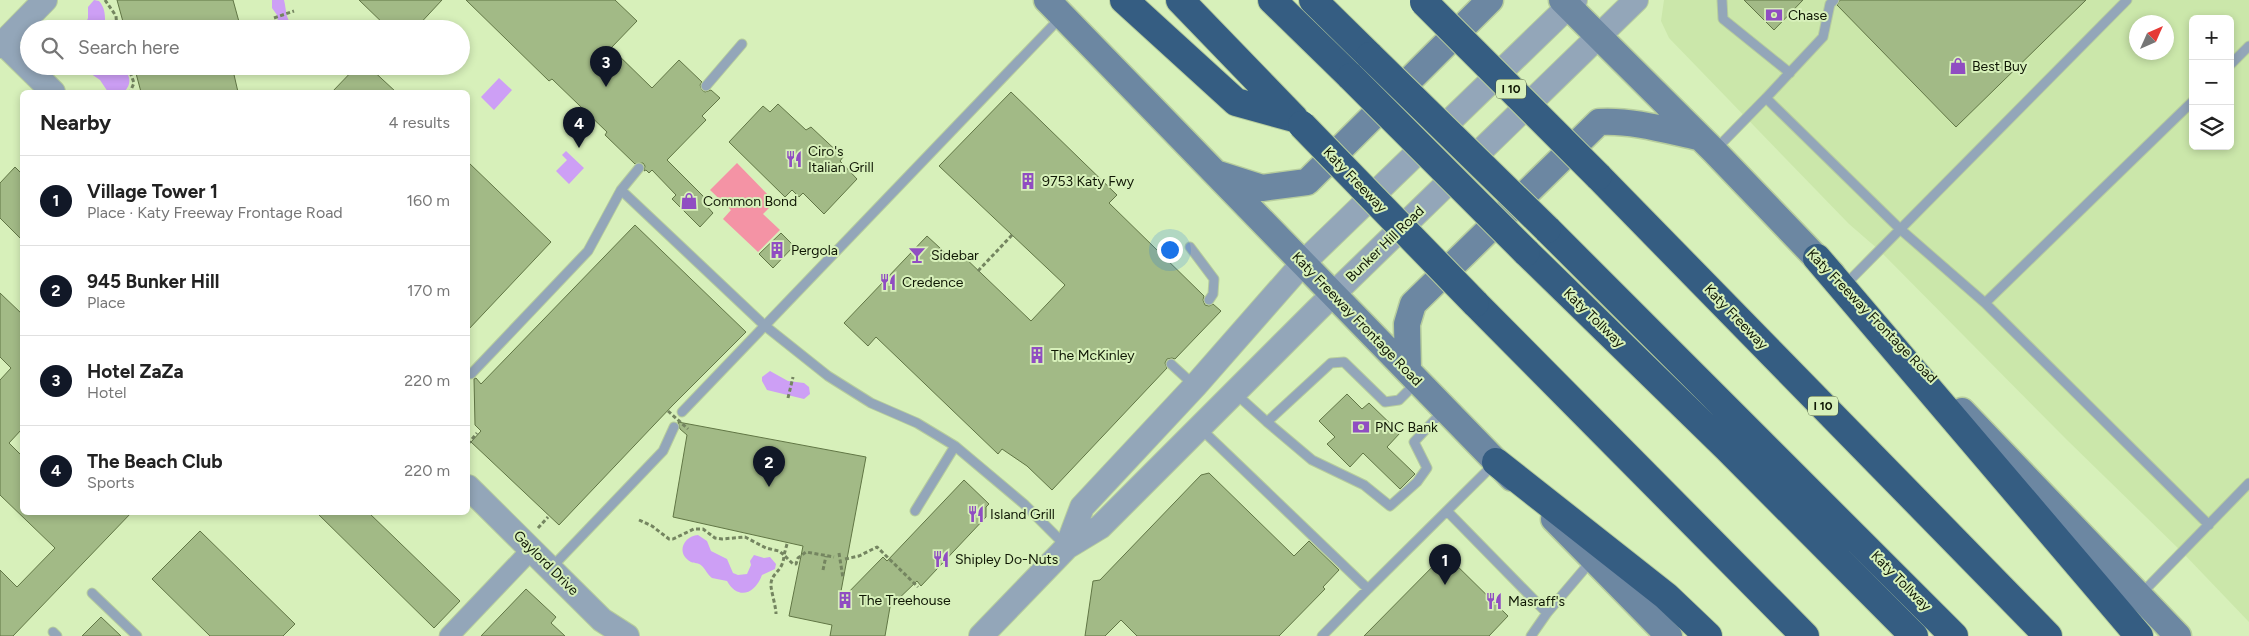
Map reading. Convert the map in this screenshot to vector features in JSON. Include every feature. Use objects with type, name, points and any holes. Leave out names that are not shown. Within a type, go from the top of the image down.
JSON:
[{"type":"highway","points":[[1124,0],[1236,102],[1298,122]]},
{"type":"highway","name":"Katy Freeway","points":[[1180,0],[1476,304],[1805,636]]},
{"type":"highway","name":"Katy Tollway","points":[[1272,0],[1720,441],[1914,636]]},
{"type":"highway","name":"Katy Tollway","points":[[1313,0],[1547,229],[1954,636]]},
{"type":"highway","name":"Katy Freeway","points":[[1423,1],[1598,176],[2048,636]]},
{"type":"highway","points":[[1816,258],[2139,636]]},
{"type":"highway","points":[[1496,462],[1666,596],[1708,636]]},
{"type":"main road","points":[[1215,173],[1262,188],[1307,182],[1490,0]]},
{"type":"main road","name":"Katy Freeway Frontage Road","points":[[1569,2],[1599,36],[1844,287],[2178,636]]},
{"type":"main road","name":"Katy Freeway Frontage Road","points":[[1054,8],[1496,462],[1670,636]]},
{"type":"main road","points":[[1413,376],[1408,324],[1413,304],[1599,122],[1616,121],[1630,123],[1706,144]]},
{"type":"street","points":[[25,20],[45,0]]},
{"type":"street","name":"Bunker Hill Road","points":[[982,636],[1067,547],[1100,527],[1333,294],[1636,0]]},
{"type":"street","name":"Bunker Hill Road","points":[[1067,547],[1082,508],[1195,386],[1303,263],[1569,2]]},
{"type":"street","points":[[20,26],[1,45],[20,62]]},
{"type":"street","points":[[34,75],[51,90]]},
{"type":"street","name":"Gaylord Drive","points":[[470,489],[535,539],[551,568],[602,620],[627,636]]},
{"type":"street","points":[[448,636],[535,539]]},
{"type":"lane","points":[[1722,0],[1723,19],[1790,73]]},
{"type":"lane","points":[[1706,144],[1766,98],[1823,36],[1830,4],[1834,0]]},
{"type":"lane","points":[[1844,287],[2127,0]]},
{"type":"lane","points":[[682,412],[1054,8]]},
{"type":"lane","points":[[706,86],[742,44]]},
{"type":"lane","points":[[2234,61],[2249,46]]},
{"type":"lane","points":[[1766,98],[1900,229],[1985,303],[2209,525]]},
{"type":"lane","points":[[1985,303],[2189,105]]},
{"type":"lane","points":[[471,374],[588,251],[621,190],[639,168]]},
{"type":"lane","points":[[621,190],[764,325],[828,376],[871,403],[917,423],[955,446],[1024,504],[1067,547]]},
{"type":"lane","points":[[1190,247],[1214,279],[1213,294],[1210,300]]},
{"type":"lane","points":[[1268,422],[1331,363],[1344,362],[1385,402],[1399,400],[1413,376]]},
{"type":"lane","points":[[1171,364],[1195,386]]},
{"type":"lane","points":[[1234,393],[1312,460],[1364,485],[1390,506],[1416,482],[1427,468],[1414,442],[1445,409]]},
{"type":"lane","points":[[551,568],[663,452],[674,427]]},
{"type":"lane","points":[[1199,427],[1368,589]]},
{"type":"lane","points":[[915,511],[955,446]]},
{"type":"lane","points":[[1322,636],[1496,462]]},
{"type":"lane","points":[[2140,596],[2249,483]]},
{"type":"lane","points":[[1447,511],[1547,613]]},
{"type":"lane","points":[[1531,636],[1547,613],[1593,559]]},
{"type":"lane","points":[[92,593],[137,636]]},
{"type":"path","points":[[105,0],[116,16],[116,20]]},
{"type":"path","points":[[274,18],[294,11]]},
{"type":"path","points":[[131,75],[134,83],[131,90]]},
{"type":"path","points":[[978,270],[1012,235]]},
{"type":"path","points":[[788,398],[793,376]]},
{"type":"path","points":[[668,411],[688,429]]},
{"type":"path","points":[[470,442],[477,433]]},
{"type":"path","points":[[535,539],[548,517]]},
{"type":"path","points":[[639,520],[652,526],[669,539],[694,529],[702,529],[715,538],[722,540],[745,537],[766,548],[779,551],[793,564],[796,564],[798,558],[806,552],[834,557]]},
{"type":"path","points":[[776,614],[770,585],[772,578],[783,567],[787,544]]},
{"type":"path","points":[[845,559],[859,556],[878,547],[918,587]]},
{"type":"path","points":[[839,553],[843,578]]},
{"type":"path","points":[[823,570],[826,556]]},
{"type":"shaded area","points":[[94,0],[99,1],[105,13],[105,20],[87,20],[88,7]]},
{"type":"shaded area","points":[[272,0],[284,0],[288,20],[278,20],[277,15],[272,8]]},
{"type":"shaded area","points":[[1664,0],[2249,0],[2249,622],[2183,553],[2067,440],[1879,250],[1849,224],[1669,38],[1661,21]]},
{"type":"shaded area","points":[[93,75],[128,75],[129,84],[126,90],[107,90],[100,80]]},
{"type":"shaded area","points":[[499,78],[512,90],[494,110],[481,97]]},
{"type":"shaded area","points":[[566,151],[584,168],[569,184],[556,171],[567,160],[562,155]]},
{"type":"shaded area","points":[[737,163],[771,198],[773,204],[763,214],[780,230],[758,252],[723,219],[731,210],[710,190]]},
{"type":"shaded area","points":[[770,371],[788,381],[804,383],[809,387],[810,394],[804,399],[767,390],[762,377]]},
{"type":"shaded area","points":[[698,535],[707,541],[711,551],[727,559],[733,573],[738,575],[747,574],[751,565],[750,561],[754,555],[764,558],[770,557],[776,564],[775,569],[762,575],[759,582],[750,591],[740,593],[731,587],[727,581],[712,578],[701,565],[691,562],[683,554],[682,550],[685,542],[689,538]]},
{"type":"building","points":[[117,0],[233,0],[239,20],[123,20]]},
{"type":"building","points":[[359,0],[442,0],[423,20],[380,20]]},
{"type":"building","points":[[466,0],[615,0],[637,21],[611,48],[652,88],[679,60],[702,82],[700,85],[702,90],[705,92],[711,90],[720,98],[702,116],[706,120],[667,160],[706,199],[703,202],[713,213],[700,227],[672,199],[676,195],[652,170],[649,173],[646,170],[644,171],[645,166],[643,163],[635,164],[605,135],[607,132],[552,79],[549,81]]},
{"type":"building","name":"Chase","points":[[1744,0],[1803,0],[1774,30]]},
{"type":"building","name":"Best Buy","points":[[1840,0],[2086,0],[1956,127],[1837,5]]},
{"type":"building","points":[[136,75],[234,75],[238,90],[140,90]]},
{"type":"building","points":[[348,75],[378,75],[394,90],[334,90]]},
{"type":"building","name":"The McKinley","points":[[1011,92],[1117,195],[1109,203],[1204,296],[1205,305],[1213,304],[1221,311],[1175,359],[1167,359],[1165,363],[1167,368],[1052,490],[1027,466],[1002,449],[998,454],[876,337],[868,346],[844,323],[927,236],[953,260],[960,253],[1031,321],[1065,285],[939,166]]},
{"type":"building","name":"Ciro's Italian Grill","points":[[778,104],[806,130],[811,127],[843,157],[840,161],[857,179],[824,214],[803,193],[799,197],[792,190],[785,197],[729,142],[763,106],[770,112]]},
{"type":"building","points":[[470,164],[551,242],[470,328]]},
{"type":"building","points":[[15,167],[20,172],[20,238],[0,218],[0,183]]},
{"type":"building","points":[[635,225],[746,332],[672,406],[559,525],[471,442],[481,431],[475,425],[474,379],[476,378],[481,384]]},
{"type":"building","name":"Pergola","points":[[781,233],[794,246],[773,268],[759,254]]},
{"type":"building","points":[[0,293],[20,312],[20,431],[9,443],[20,454],[20,514],[0,495],[0,380],[11,368],[0,357]]},
{"type":"building","points":[[1347,394],[1362,409],[1369,403],[1400,433],[1387,447],[1415,474],[1400,489],[1363,453],[1350,467],[1327,444],[1335,437],[1319,421]]},
{"type":"building","points":[[678,422],[866,457],[839,602],[883,557],[887,561],[964,480],[989,504],[986,507],[986,517],[921,586],[917,581],[890,607],[885,636],[830,636],[832,625],[789,616],[803,546],[673,517],[687,435],[680,429]]},
{"type":"building","points":[[1209,473],[1294,556],[1309,541],[1339,570],[1323,587],[1325,589],[1279,636],[1137,636],[1121,620],[1105,636],[1085,636],[1093,581],[1100,580],[1201,475]]},
{"type":"building","points":[[21,515],[129,515],[13,636],[0,636],[0,570],[17,587],[55,548]]},
{"type":"building","points":[[319,515],[371,515],[460,601],[434,628]]},
{"type":"building","points":[[200,531],[295,624],[283,636],[210,636],[152,579]]},
{"type":"building","points":[[1445,554],[1508,616],[1489,636],[1364,636]]},
{"type":"building","points":[[526,589],[556,617],[551,623],[565,636],[481,636]]},
{"type":"building","points":[[101,617],[121,636],[82,636]]},
{"type":"place","name":"Chase","points":[[1774,15]]},
{"type":"place","name":"Best Buy","points":[[1958,66]]},
{"type":"place","name":"Hotel ZaZa","points":[[606,87]]},
{"type":"place","name":"The Beach Club","points":[[579,148]]},
{"type":"place","name":"Ciro's Italian Grill","points":[[794,159]]},
{"type":"place","name":"9753 Katy Fwy","points":[[1028,181]]},
{"type":"place","name":"Common Bond","points":[[689,201]]},
{"type":"place","name":"Pergola","points":[[777,250]]},
{"type":"place","name":"Sidebar","points":[[917,255]]},
{"type":"place","name":"Credence","points":[[888,282]]},
{"type":"place","name":"The McKinley","points":[[1037,355]]},
{"type":"place","name":"PNC Bank","points":[[1361,427]]},
{"type":"place","name":"945 Bunker Hill","points":[[769,487]]},
{"type":"place","name":"Island Grill","points":[[976,514]]},
{"type":"place","name":"Shipley Do-Nuts","points":[[941,559]]},
{"type":"place","name":"Village Tower 1","points":[[1445,585]]},
{"type":"place","name":"The Treehouse","points":[[845,600]]},
{"type":"place","name":"Masraff's","points":[[1494,601]]}]
